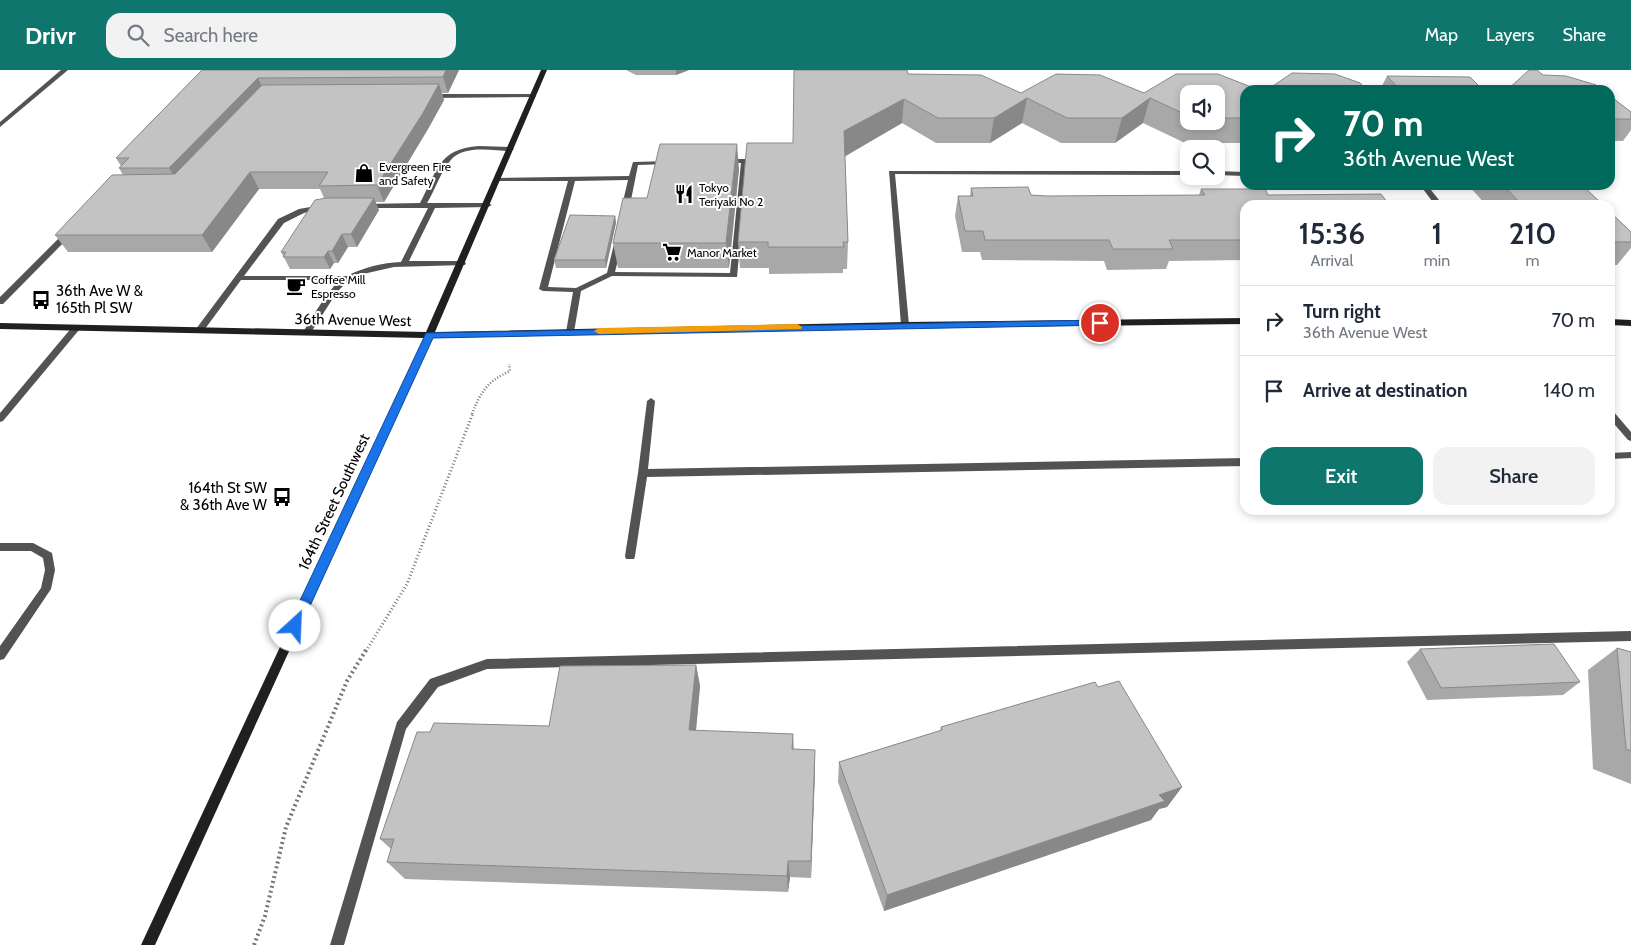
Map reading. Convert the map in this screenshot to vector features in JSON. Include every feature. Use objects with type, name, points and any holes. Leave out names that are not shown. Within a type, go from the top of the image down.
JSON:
[{"type":"main road","name":"164th Street Southwest","points":[[148,945],[462,263],[544,70]]},
{"type":"main road","name":"36th Avenue West","points":[[0,326],[429,335],[905,325],[1240,321]]},
{"type":"main road","points":[[1615,322],[1631,323]]},
{"type":"street","points":[[0,125],[65,70]]},
{"type":"street","points":[[424,96],[533,96]]},
{"type":"street","points":[[423,205],[448,158],[457,152],[471,149],[511,149]]},
{"type":"street","points":[[572,178],[543,289],[577,290],[611,274],[734,275],[745,161],[715,161]]},
{"type":"street","points":[[624,216],[635,163],[675,162]]},
{"type":"street","points":[[905,325],[891,172],[1180,173]]},
{"type":"street","points":[[1225,173],[1240,174]]},
{"type":"street","points":[[499,178],[632,178]]},
{"type":"street","points":[[1427,190],[1435,200]]},
{"type":"street","points":[[404,264],[433,205]]},
{"type":"street","points":[[359,206],[488,205]]},
{"type":"street","points":[[199,331],[281,221],[302,211],[331,206]]},
{"type":"street","points":[[0,302],[72,230]]},
{"type":"street","points":[[611,274],[620,235]]},
{"type":"street","points":[[239,278],[347,278],[387,264],[462,263]]},
{"type":"street","points":[[307,332],[334,290],[347,278]]},
{"type":"street","points":[[570,332],[577,290]]},
{"type":"street","points":[[0,419],[76,328]]},
{"type":"street","points":[[630,556],[643,473],[650,401]]},
{"type":"street","points":[[1615,419],[1631,438]]},
{"type":"street","points":[[1615,456],[1631,455]]},
{"type":"street","points":[[643,473],[1240,462]]},
{"type":"street","points":[[0,547],[33,547],[48,556],[50,570],[46,589],[0,655]]},
{"type":"street","points":[[338,945],[401,726],[434,683],[487,664],[1631,636]]},
{"type":"path","points":[[254,945],[265,916],[286,827],[347,681],[407,584],[478,399],[493,379],[510,370],[509,364]]},
{"type":"building","points":[[202,70],[446,70],[443,77],[258,78],[169,168],[119,168],[129,158],[116,158]]},
{"type":"building","points":[[794,70],[907,70],[908,74],[981,75],[1021,93],[1056,74],[1100,75],[1144,93],[1176,74],[1218,74],[1246,85],[1240,85],[1240,118],[1225,118],[1225,85],[1180,85],[1180,112],[1150,98],[1122,118],[1067,118],[1027,98],[994,118],[938,118],[904,99],[844,131],[848,242],[843,242],[844,247],[768,247],[768,242],[738,242],[747,143],[793,143]]},
{"type":"building","points":[[1529,70],[1537,70],[1543,75],[1566,76],[1596,85],[1512,85]]},
{"type":"building","points":[[1292,73],[1335,74],[1362,85],[1274,85]]},
{"type":"building","points":[[1387,76],[1470,77],[1478,85],[1395,85]]},
{"type":"building","points":[[439,84],[423,113],[377,185],[319,186],[328,172],[250,172],[202,235],[55,235],[112,175],[175,174],[262,85]]},
{"type":"building","points":[[1615,100],[1631,112],[1631,119],[1615,119]]},
{"type":"building","points":[[660,144],[737,144],[726,243],[613,243],[623,198],[647,198]]},
{"type":"building","points":[[1028,187],[1031,195],[1047,196],[1205,195],[1201,189],[1240,189],[1266,190],[1268,195],[1381,194],[1386,200],[1240,200],[1240,240],[1169,240],[1173,249],[1113,249],[1109,240],[985,240],[983,231],[965,231],[958,196],[973,196],[971,188]]},
{"type":"building","points":[[1508,190],[1587,190],[1598,200],[1517,200]]},
{"type":"building","points":[[326,198],[374,198],[351,234],[342,234],[332,251],[328,251],[324,257],[283,257],[286,252],[281,252],[315,200]]},
{"type":"building","points":[[570,215],[615,216],[605,260],[554,260]]},
{"type":"building","points":[[1615,217],[1631,232],[1631,242],[1615,242]]},
{"type":"building","points":[[1554,644],[1580,682],[1441,688],[1420,649]]},
{"type":"building","points":[[1617,648],[1631,652],[1631,751],[1626,749]]},
{"type":"building","points":[[696,665],[689,730],[793,734],[792,749],[815,750],[811,861],[788,861],[787,876],[387,862],[394,839],[380,839],[417,732],[430,732],[434,723],[549,726],[560,666]]},
{"type":"building","points":[[1119,681],[1182,787],[1159,795],[1165,801],[887,895],[839,762],[942,730],[941,727],[1095,682],[1098,687]]},
{"type":"slow traffic","points":[[599,331],[797,327]]},
{"type":"place","name":"Evergreen Fire and Safety","points":[[364,173]]},
{"type":"place","name":"Tokyo Teriyaki No 2","points":[[684,194]]},
{"type":"place","name":"Manor Market","points":[[672,252]]},
{"type":"place","name":"Coffee Mill Espresso","points":[[296,286]]},
{"type":"place","name":"36th Ave W & 165th Pl SW","points":[[41,300]]},
{"type":"place","name":"164th St SW & 36th Ave W","points":[[282,497]]},
{"type":"route","points":[[295,626],[429,335],[1100,323]]}]
